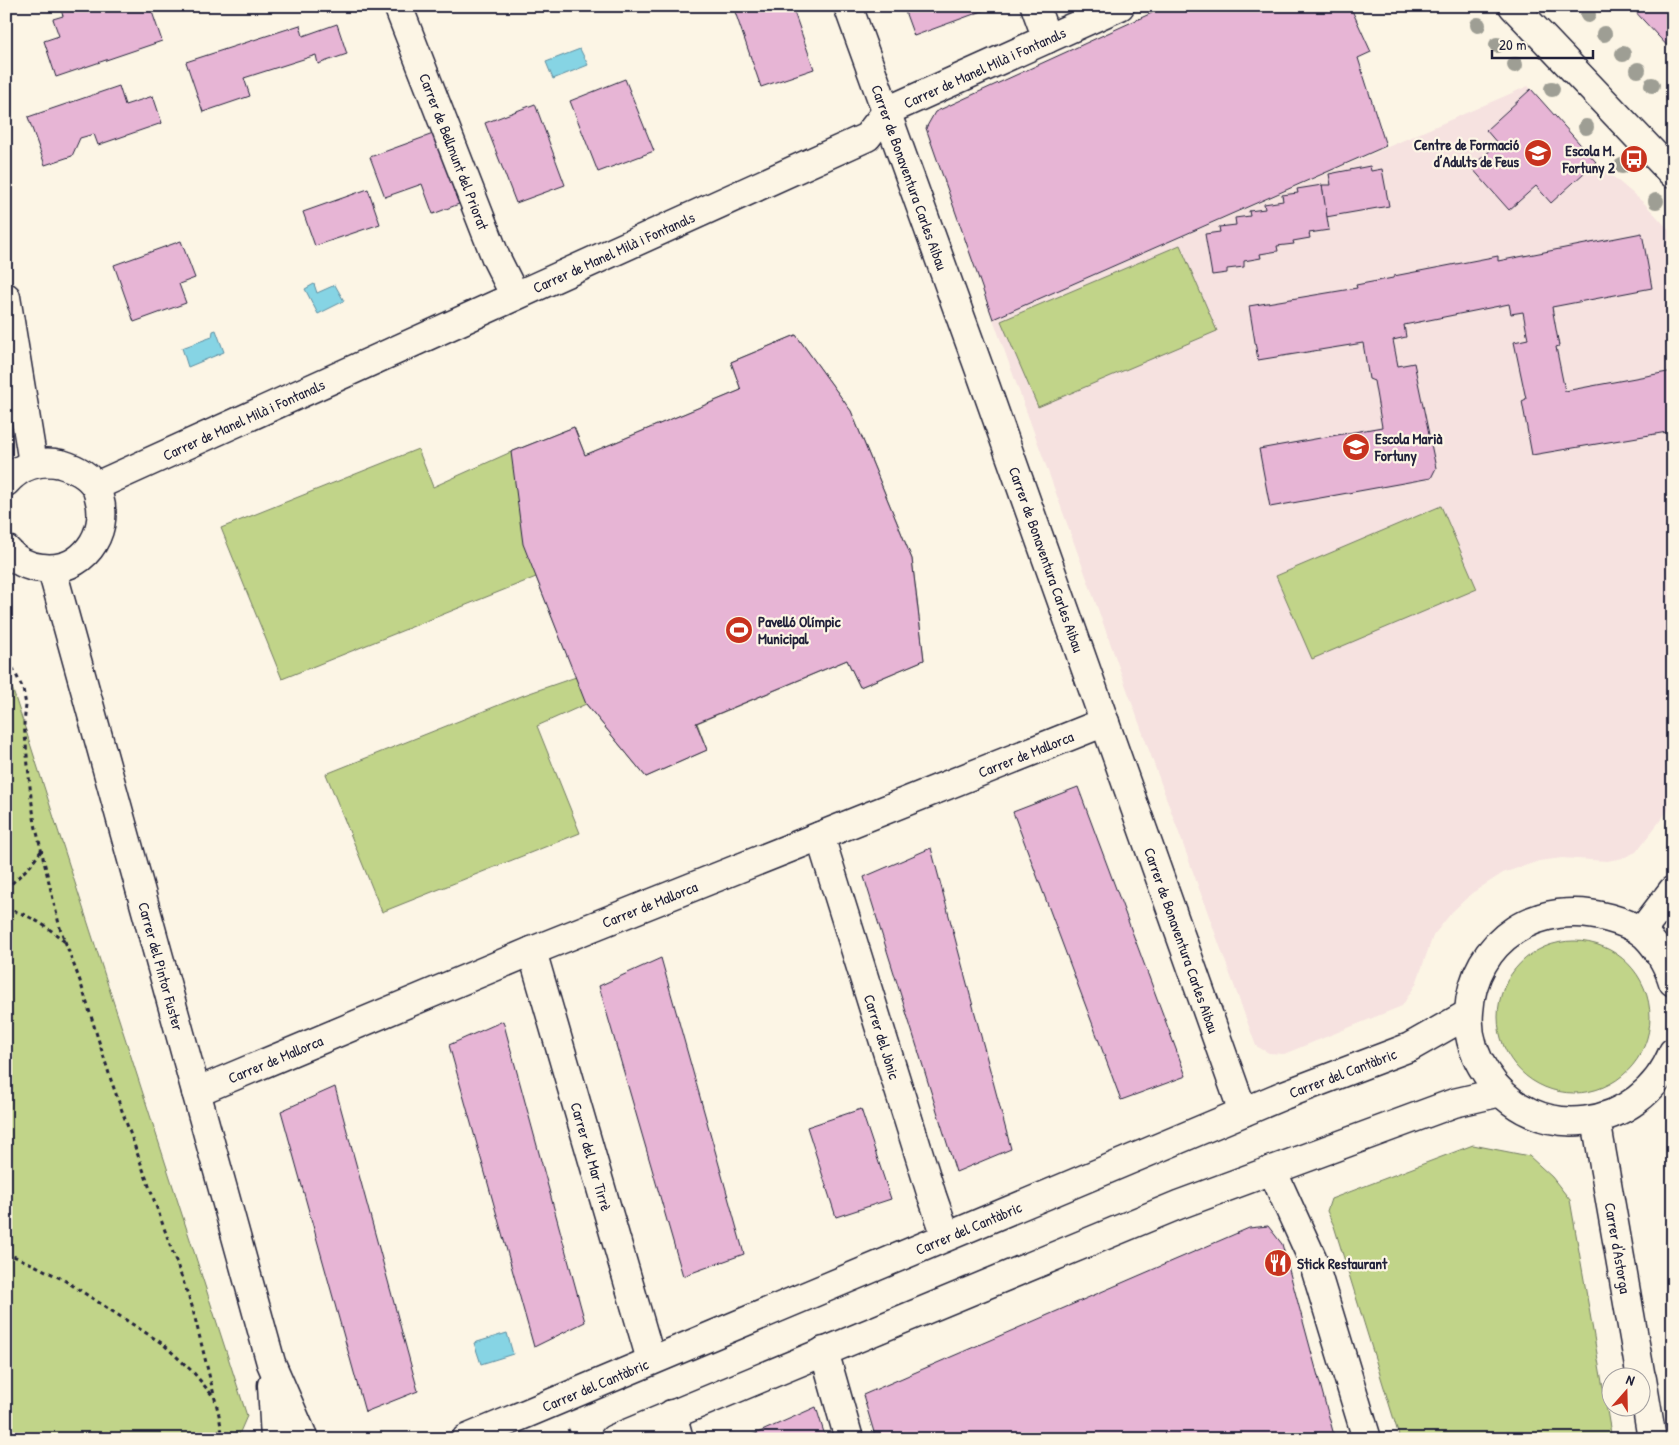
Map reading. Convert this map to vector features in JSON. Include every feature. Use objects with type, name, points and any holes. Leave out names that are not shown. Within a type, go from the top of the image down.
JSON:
[{"type":"street","name":"Carrer de Bellmunt del Priorat","points":[[398,6],[496,258],[515,296]]},
{"type":"street","name":"Carrer de Bonaventura Carles Aibau","points":[[848,6],[1244,1112]]},
{"type":"street","points":[[1035,6],[1047,39]]},
{"type":"street","name":"Carrer de Manel Milà i Fontanals","points":[[96,486],[867,137],[886,111],[1120,6]]},
{"type":"street","points":[[1513,6],[1673,174]]},
{"type":"street","points":[[6,297],[33,464]]},
{"type":"street","points":[[6,482],[15,472],[33,464],[52,462],[83,473],[96,486],[102,507],[102,522],[97,540],[84,556],[67,566],[52,570],[30,567],[13,557],[6,549]]},
{"type":"street","name":"Carrer del Pintor Fuster","points":[[52,570],[271,1363],[304,1439]]},
{"type":"street","name":"Carrer de Mallorca","points":[[196,1092],[532,952],[1105,722]]},
{"type":"street","name":"Carrer del Jònic","points":[[820,836],[946,1236]]},
{"type":"street","points":[[1641,932],[1673,890]]},
{"type":"street","points":[[1672,979],[1656,949],[1641,932],[1623,922],[1596,914],[1561,912],[1544,916],[1525,924],[1506,936],[1487,957],[1477,976],[1471,994],[1468,1014],[1474,1050],[1480,1065],[1490,1080],[1517,1105],[1534,1114],[1553,1120],[1573,1122],[1596,1120],[1629,1106],[1663,1085],[1668,1063],[1673,1052]]},
{"type":"street","name":"Carrer del Mar Tirrè","points":[[532,952],[651,1360]]},
{"type":"street","name":"Carrer del Cantàbric","points":[[466,1439],[1244,1112],[1410,1047],[1468,1014]]},
{"type":"street","points":[[614,1439],[675,1426],[824,1351],[1178,1205],[1454,1103],[1501,1092]]},
{"type":"street","name":"Carrer d'Astorga","points":[[1596,1120],[1639,1368]]},
{"type":"street","points":[[1272,1170],[1312,1258],[1367,1439]]},
{"type":"street","points":[[824,1351],[849,1439]]},
{"type":"street","name":"Carrer del Pintor Fuster","points":[[271,1363],[275,1439]]},
{"type":"street","name":"Carrer d'Astorga","points":[[1648,1418],[1652,1439]]},
{"type":"path","points":[[6,654],[23,689],[26,705],[24,724],[30,797],[60,928],[111,1080],[192,1306],[223,1439]]},
{"type":"path","points":[[6,889],[31,865],[42,850]]},
{"type":"path","points":[[6,908],[29,916],[48,926],[66,942]]},
{"type":"path","points":[[6,1253],[64,1280],[163,1344],[193,1372],[214,1397]]},
{"type":"path","points":[[184,1439],[222,1431]]},
{"type":"shaded area","name":"Escola Marià Fortuny","points":[[1528,86],[1531,89],[1486,130],[1498,144],[1471,167],[1509,209],[1536,186],[1551,203],[1596,162],[1644,203],[1673,234],[1673,804],[1636,852],[1623,858],[1607,861],[1562,858],[1539,861],[1503,873],[1472,893],[1452,912],[1433,936],[1416,984],[1402,1006],[1284,1054],[1269,1053],[1256,1046],[993,319]]},
{"type":"green space","points":[[1180,245],[1217,331],[1038,407],[1001,321]]},
{"type":"green space","name":"Pavelló Olímpic Municipal","points":[[796,335],[851,411],[912,559],[924,660],[860,687],[847,660],[697,723],[707,750],[646,777],[586,704],[537,726],[580,833],[382,912],[326,774],[524,695],[576,677],[536,577],[282,679],[221,528],[418,449],[433,487],[511,452],[574,427],[585,455],[741,390],[731,362]]},
{"type":"green space","points":[[1441,506],[1477,589],[1312,659],[1276,576]]},
{"type":"green space","points":[[6,669],[247,1416],[237,1439],[6,1439]]},
{"type":"green space","points":[[1574,941],[1589,942],[1603,947],[1628,963],[1644,988],[1649,1002],[1649,1032],[1644,1046],[1628,1071],[1603,1087],[1589,1092],[1574,1093],[1559,1092],[1545,1087],[1520,1071],[1504,1046],[1499,1032],[1498,1017],[1499,1002],[1504,988],[1520,963],[1545,947],[1559,942]]},
{"type":"green space","points":[[1473,1145],[1529,1156],[1552,1177],[1570,1200],[1602,1382],[1602,1418],[1608,1418],[1612,1439],[1400,1439],[1334,1226],[1327,1211],[1331,1199]]},
{"type":"water","points":[[580,49],[588,65],[553,79],[546,62]]},
{"type":"water","points":[[314,284],[317,293],[335,285],[344,301],[318,314],[305,289]]},
{"type":"water","points":[[216,330],[224,352],[188,367],[182,348],[212,337],[213,331]]},
{"type":"water","points":[[507,1333],[513,1354],[481,1364],[474,1343]]},
{"type":"building","points":[[73,6],[150,6],[162,41],[56,77],[44,41],[59,36],[53,19],[63,16],[61,10]]},
{"type":"building","points":[[433,6],[449,6],[435,12]]},
{"type":"building","points":[[733,6],[792,6],[814,69],[761,87]]},
{"type":"building","points":[[903,6],[996,6],[914,36]]},
{"type":"building","points":[[1167,6],[1350,6],[1371,52],[1358,58],[1386,146],[993,319],[926,128],[935,112]]},
{"type":"building","points":[[1630,6],[1673,6],[1673,52]]},
{"type":"building","points":[[337,24],[347,54],[318,64],[316,55],[244,78],[250,96],[203,112],[186,62],[300,25],[303,36]]},
{"type":"building","points":[[625,79],[654,151],[598,172],[570,101]]},
{"type":"building","points":[[119,86],[125,105],[153,96],[162,123],[98,145],[94,134],[80,138],[72,156],[45,165],[28,117]]},
{"type":"building","name":"Centre de Formació d’Adults de Feus","points":[[1531,89],[1596,162],[1551,203],[1536,186],[1509,210],[1471,167],[1498,144],[1486,130]]},
{"type":"building","points":[[535,104],[565,185],[516,203],[485,123]]},
{"type":"building","points":[[433,134],[459,204],[433,214],[422,184],[385,197],[370,157]]},
{"type":"building","points":[[1370,166],[1371,171],[1382,169],[1389,206],[1326,217],[1322,185],[1331,185],[1329,174]]},
{"type":"building","points":[[1322,185],[1329,230],[1309,233],[1310,238],[1293,241],[1294,244],[1277,246],[1278,251],[1260,254],[1261,258],[1244,261],[1244,267],[1227,269],[1227,273],[1212,275],[1205,234],[1220,232],[1219,227],[1236,225],[1235,218],[1250,216],[1249,211],[1265,209],[1264,204],[1283,201],[1282,195],[1298,193],[1297,189]]},
{"type":"building","points":[[368,189],[380,224],[315,246],[303,212]]},
{"type":"building","points":[[1642,233],[1652,288],[1552,307],[1559,346],[1556,347],[1565,391],[1673,371],[1673,431],[1532,455],[1522,401],[1526,399],[1514,342],[1528,339],[1523,312],[1511,314],[1509,304],[1404,325],[1406,337],[1393,340],[1398,366],[1414,363],[1436,468],[1431,478],[1270,507],[1259,449],[1382,427],[1374,381],[1369,379],[1363,343],[1258,360],[1249,306],[1357,288],[1356,285],[1393,278],[1394,276],[1498,256],[1498,261]]},
{"type":"building","points":[[181,241],[195,278],[179,284],[186,303],[134,322],[114,265]]},
{"type":"building","name":"Pavelló Olímpic Municipal","points":[[796,335],[851,411],[912,559],[924,660],[860,687],[847,660],[696,723],[707,750],[646,777],[586,704],[523,544],[511,452],[574,427],[585,455],[741,390],[731,362]]},
{"type":"building","points":[[1078,787],[1186,1076],[1121,1100],[1013,812]]},
{"type":"building","points":[[931,848],[1011,1149],[956,1172],[864,877]]},
{"type":"building","points":[[661,958],[744,1254],[683,1276],[599,986]]},
{"type":"building","points":[[503,1021],[585,1322],[534,1347],[449,1045]]},
{"type":"building","points":[[335,1087],[418,1391],[365,1412],[281,1111]]},
{"type":"building","points":[[861,1109],[891,1199],[836,1217],[807,1127]]},
{"type":"building","points":[[1268,1226],[1282,1244],[1335,1439],[876,1439],[863,1395],[1249,1228]]},
{"type":"building","points":[[816,1407],[826,1439],[744,1439]]},
{"type":"place","name":"Centre de Formació d’Adults de Feus","points":[[1538,153]]},
{"type":"place","name":"Escola M. Fortuny 2","points":[[1634,159]]},
{"type":"place","name":"Escola Marià Fortuny","points":[[1356,447]]},
{"type":"place","name":"Pavelló Olímpic Municipal","points":[[739,630]]},
{"type":"place","name":"Stick Restaurant","points":[[1278,1263]]}]
